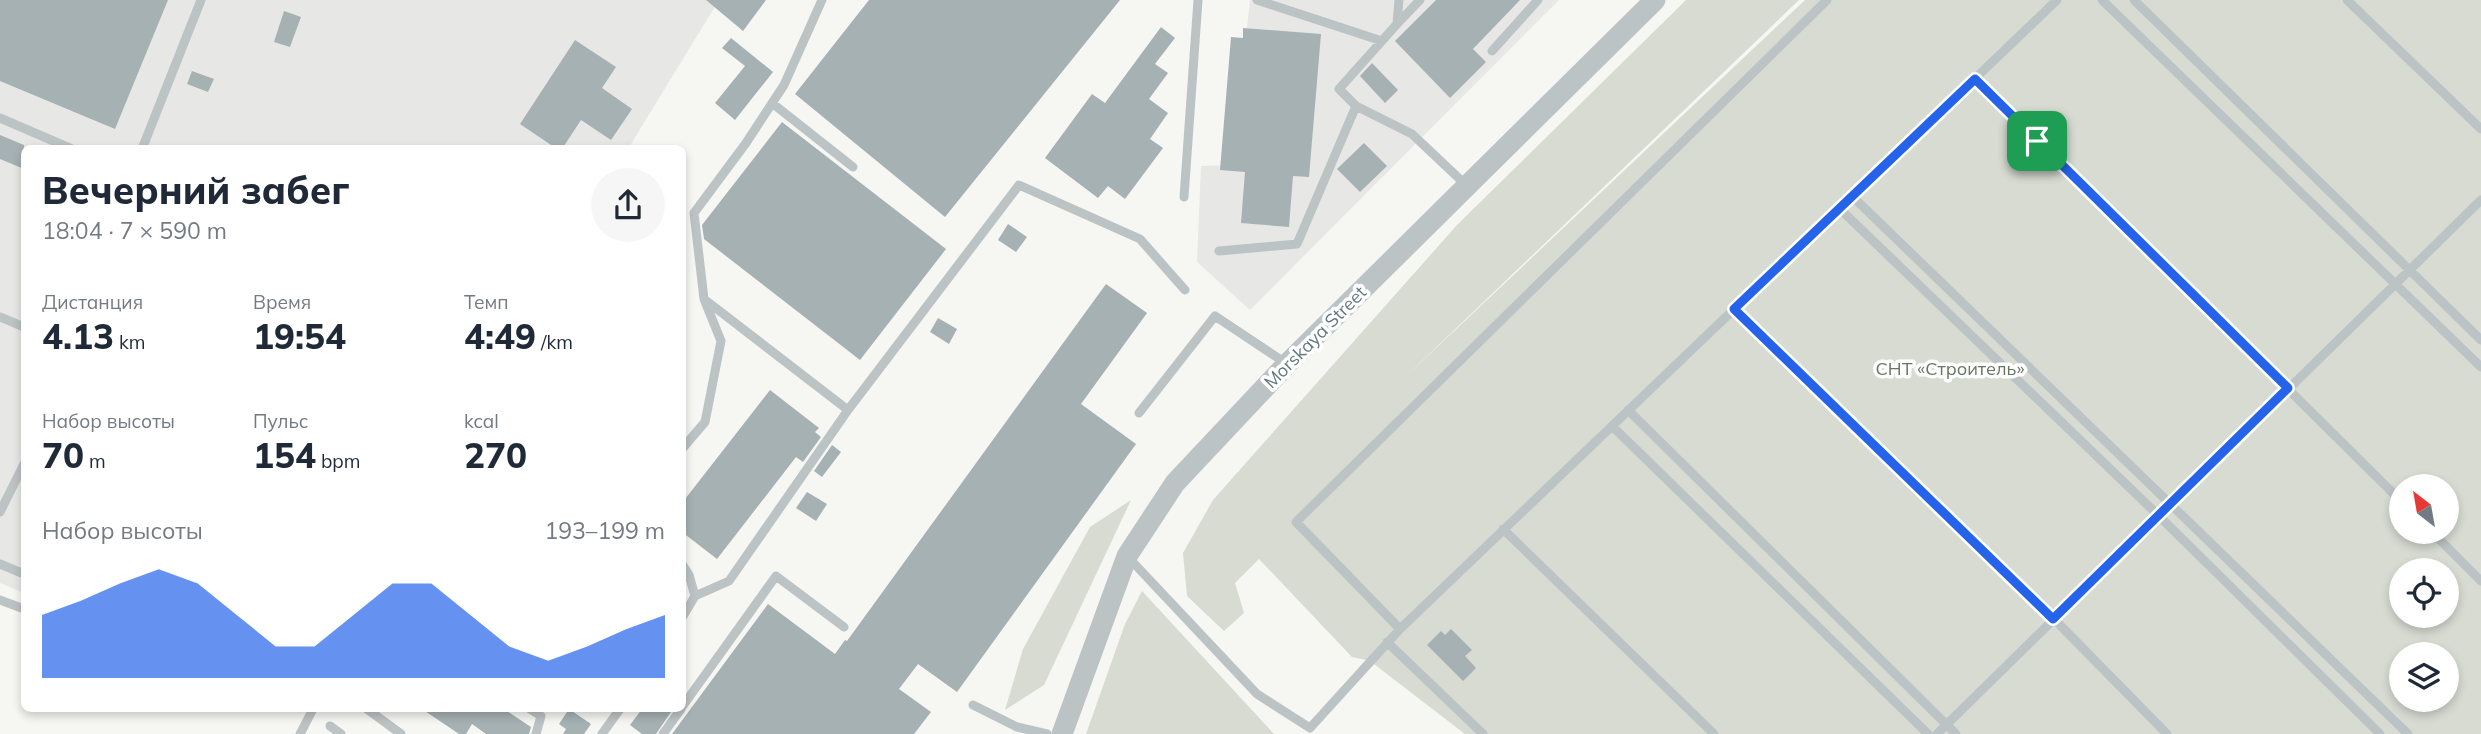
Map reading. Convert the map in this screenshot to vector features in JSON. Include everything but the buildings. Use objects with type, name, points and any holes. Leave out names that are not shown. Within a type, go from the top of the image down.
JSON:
[{"type":"street","name":"Morskaya Street","points":[[1062,734],[1127,556],[1175,483],[1287,364],[1655,0]]},
{"type":"lane","points":[[144,145],[201,0]]},
{"type":"lane","points":[[686,444],[705,422],[721,341],[704,299],[694,213],[746,143],[783,85],[822,0]]},
{"type":"lane","points":[[1184,197],[1198,0]]},
{"type":"lane","points":[[1256,0],[1382,41]]},
{"type":"lane","points":[[1397,24],[1399,0]]},
{"type":"lane","points":[[1420,0],[1339,89],[1356,106],[1412,134],[1466,186]]},
{"type":"lane","points":[[1492,51],[1538,0]]},
{"type":"lane","points":[[1400,629],[1296,522],[1827,0]]},
{"type":"lane","points":[[1127,556],[1257,694],[1310,728],[1400,629],[2057,0]]},
{"type":"lane","points":[[2102,0],[2481,367]]},
{"type":"lane","points":[[2134,0],[2481,340]]},
{"type":"lane","points":[[2347,0],[2481,129]]},
{"type":"lane","points":[[1975,79],[2389,489]]},
{"type":"lane","points":[[772,103],[853,167]]},
{"type":"lane","points":[[1219,251],[1297,244],[1356,106]]},
{"type":"lane","points":[[0,118],[63,145]]},
{"type":"lane","points":[[686,611],[695,596],[729,581],[848,410],[1019,185],[1140,239],[1185,290]]},
{"type":"lane","points":[[1852,196],[2408,734]]},
{"type":"lane","points":[[1937,734],[2481,200]]},
{"type":"lane","points":[[1839,208],[2159,516],[2379,734]]},
{"type":"lane","points":[[704,299],[848,410]]},
{"type":"lane","points":[[1734,309],[2053,619],[2167,734]]},
{"type":"lane","points":[[1139,413],[1215,316],[1287,364]]},
{"type":"lane","points":[[0,317],[21,326]]},
{"type":"lane","points":[[1628,410],[1956,734]]},
{"type":"lane","points":[[1612,426],[1928,734]]},
{"type":"lane","points":[[0,512],[21,477]]},
{"type":"lane","points":[[1503,529],[1714,734]]},
{"type":"lane","points":[[2444,544],[2481,581]]},
{"type":"lane","points":[[0,564],[21,573]]},
{"type":"lane","points":[[686,570],[695,596]]},
{"type":"lane","points":[[686,702],[776,576],[844,628]]},
{"type":"lane","points":[[0,600],[21,607]]},
{"type":"lane","points":[[1387,642],[1483,734]]},
{"type":"lane","points":[[973,705],[1017,727],[1047,734]]},
{"type":"lane","points":[[299,734],[311,712]]},
{"type":"lane","points":[[371,712],[401,734]]},
{"type":"lane","points":[[535,712],[541,716],[536,734]]},
{"type":"lane","points":[[602,734],[618,712]]},
{"type":"lane","points":[[663,734],[679,712]]},
{"type":"lane","points":[[330,726],[341,734]]},
{"type":"shaded area","points":[[0,0],[719,0],[630,145],[21,145],[21,592],[0,583]]},
{"type":"shaded area","points":[[1250,0],[1559,0],[1250,310],[1197,262],[1201,166],[1232,165]]},
{"type":"green space","name":"СНТ «Строитель»","points":[[1686,0],[1799,0],[1400,382],[1805,0],[2481,0],[2481,734],[1465,734],[1370,661],[1352,657],[1259,559],[1235,583],[1244,613],[1224,631],[1187,596],[1183,553],[1213,500],[1457,225]]},
{"type":"green space","points":[[1131,500],[1044,685],[1005,710],[1023,649],[1090,527]]},
{"type":"green space","points":[[1142,591],[1274,734],[1086,734],[1125,624]]},
{"type":"route","points":[[1975,79],[2037,141],[2288,388],[2053,619],[1734,309],[1975,79]]}]
